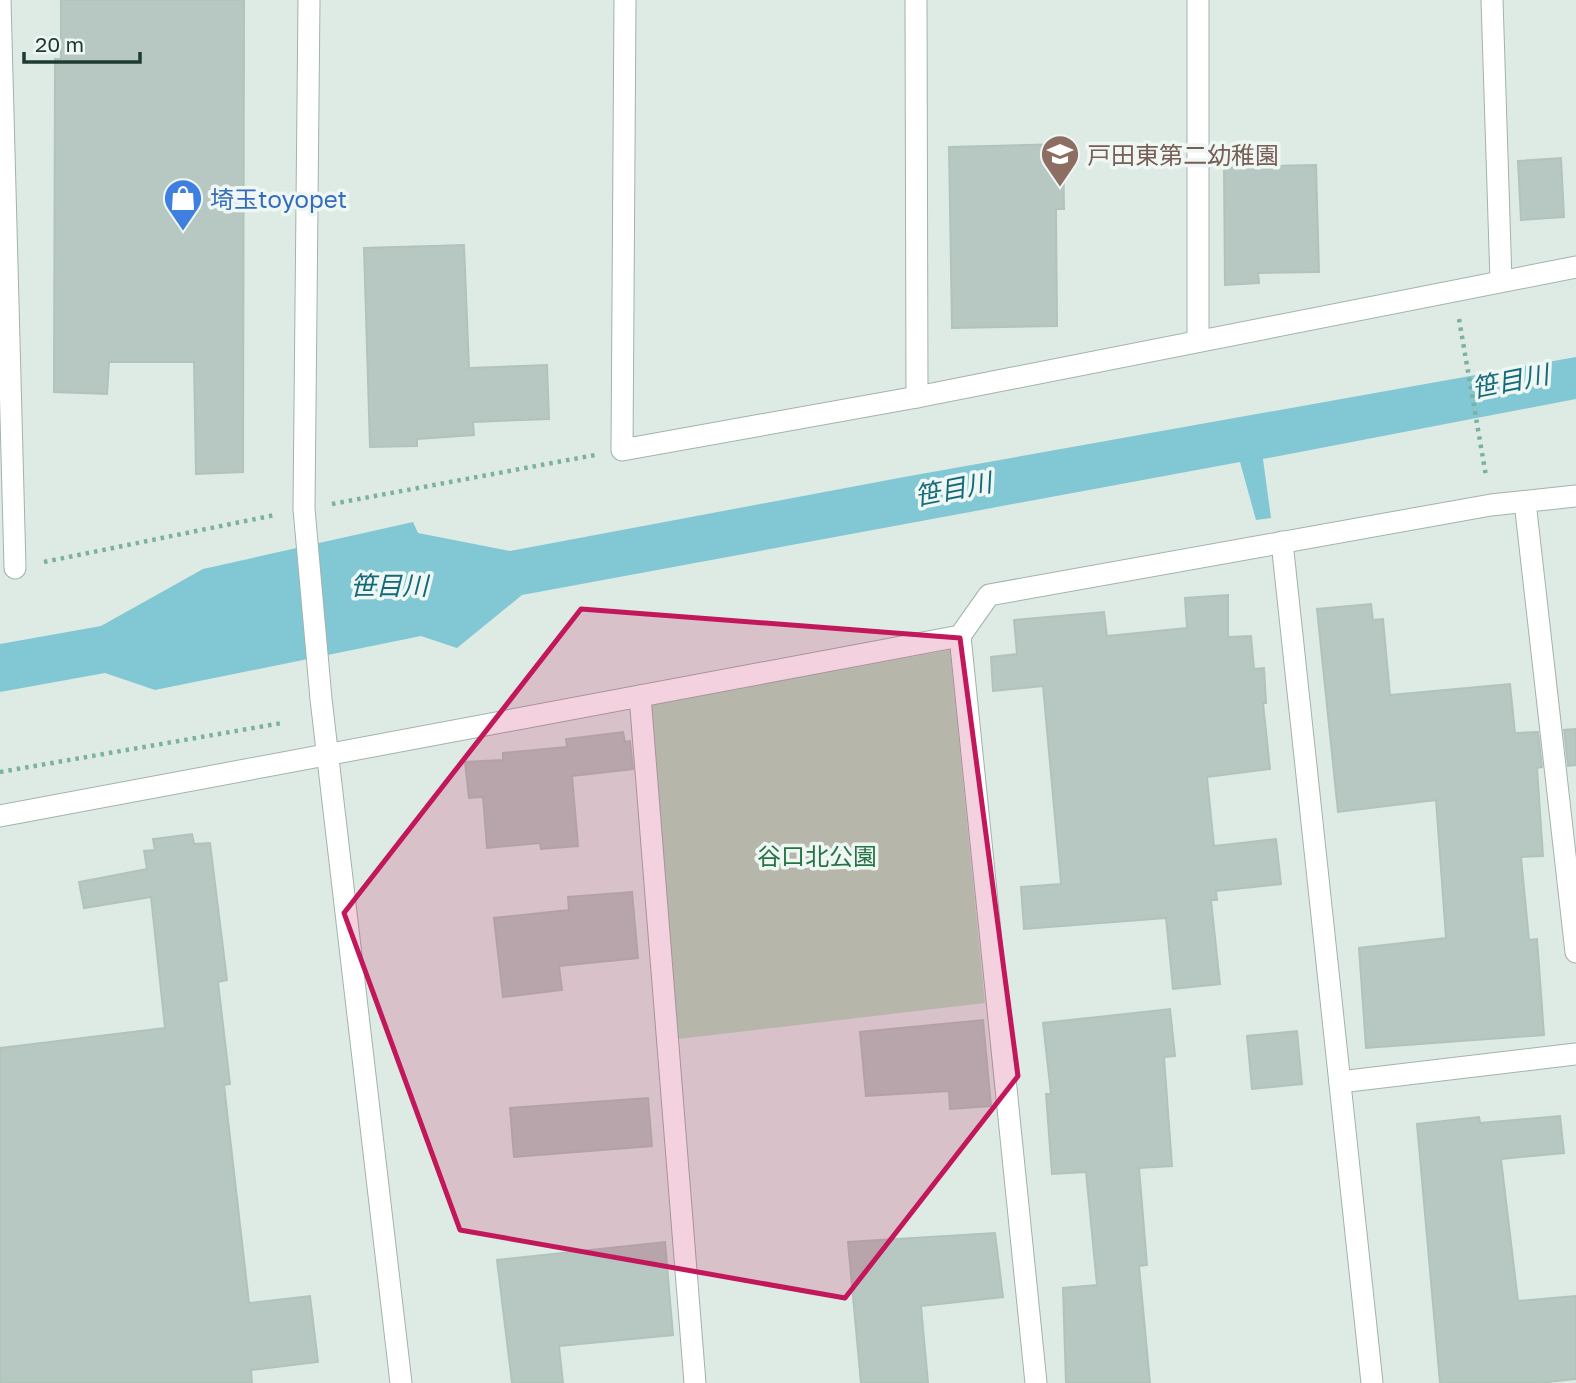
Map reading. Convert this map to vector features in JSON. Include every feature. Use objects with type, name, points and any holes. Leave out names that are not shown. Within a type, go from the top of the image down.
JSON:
[{"type":"street","points":[[0,0],[7,538],[15,568]]},
{"type":"street","points":[[309,0],[305,516],[321,699],[401,1383]]},
{"type":"street","points":[[625,0],[622,450],[917,397],[1576,267]]},
{"type":"street","points":[[916,0],[917,397]]},
{"type":"street","points":[[1198,0],[1198,340]]},
{"type":"street","points":[[1492,0],[1501,281]]},
{"type":"street","points":[[1036,1383],[960,636],[989,595],[1491,505],[1576,496]]},
{"type":"street","points":[[1525,502],[1576,952]]},
{"type":"street","points":[[1282,542],[1372,1383]]},
{"type":"street","points":[[0,816],[960,636]]},
{"type":"street","points":[[640,696],[695,1383]]},
{"type":"street","points":[[1339,1082],[1576,1054]]},
{"type":"path","points":[[1458,312],[1488,486]]},
{"type":"path","points":[[15,568],[305,516],[622,450]]},
{"type":"path","points":[[0,772],[282,723]]},
{"type":"highlighted area","points":[[581,609],[960,638],[1018,1076],[845,1298],[460,1230],[344,913]]},
{"type":"green space","name":"谷口北公園","points":[[950,650],[985,1003],[678,1039],[651,704]]},
{"type":"water","name":"笹目川","points":[[1576,357],[1576,399],[1263,459],[1271,518],[1256,520],[1240,462],[522,595],[457,648],[421,636],[155,690],[105,673],[0,692],[0,644],[101,626],[203,569],[413,522],[418,533],[510,551],[904,477]]},
{"type":"building","points":[[61,0],[244,0],[243,472],[196,474],[194,362],[109,362],[107,394],[54,392],[55,59],[61,59]]},
{"type":"building","points":[[1063,144],[1064,209],[1056,209],[1057,326],[952,328],[949,147]]},
{"type":"building","points":[[1561,158],[1564,217],[1521,220],[1518,161]]},
{"type":"building","points":[[1316,165],[1319,272],[1258,273],[1259,283],[1225,285],[1224,167]]},
{"type":"building","points":[[464,245],[469,368],[547,365],[549,419],[473,422],[474,435],[417,439],[417,446],[370,447],[364,248]]},
{"type":"building","points":[[1228,595],[1228,637],[1251,636],[1254,669],[1264,668],[1266,703],[1263,703],[1270,769],[1207,777],[1214,846],[1276,839],[1281,884],[1216,891],[1217,900],[1211,900],[1220,984],[1173,989],[1166,918],[1024,929],[1021,887],[1061,884],[1043,686],[993,691],[991,657],[1017,654],[1014,620],[1104,612],[1107,636],[1187,628],[1185,598]]},
{"type":"building","points":[[1371,604],[1373,620],[1383,619],[1390,695],[1510,684],[1515,733],[1538,732],[1542,767],[1537,768],[1543,856],[1521,857],[1529,940],[1537,939],[1544,1035],[1366,1048],[1359,948],[1446,938],[1436,800],[1338,812],[1317,609]]},
{"type":"building","points":[[1576,729],[1576,765],[1568,766],[1564,730]]},
{"type":"building","points":[[623,732],[625,742],[630,741],[633,769],[572,776],[578,846],[541,849],[540,843],[487,848],[483,797],[469,798],[465,762],[503,760],[503,753],[567,747],[566,739]]},
{"type":"building","points":[[192,834],[194,844],[210,843],[227,980],[218,982],[230,1084],[224,1085],[249,1303],[310,1296],[318,1362],[251,1370],[252,1383],[0,1383],[0,1048],[165,1028],[151,897],[84,908],[79,882],[147,869],[144,851],[155,850],[153,839]]},
{"type":"building","points":[[632,892],[638,958],[559,966],[562,990],[503,997],[494,918],[569,910],[568,897]]},
{"type":"building","points":[[1170,1009],[1175,1056],[1164,1057],[1172,1166],[1139,1168],[1147,1265],[1139,1266],[1150,1383],[1066,1383],[1063,1288],[1097,1285],[1086,1172],[1052,1174],[1046,1094],[1051,1094],[1043,1023]]},
{"type":"building","points":[[983,1020],[991,1106],[950,1109],[949,1091],[866,1096],[860,1032]]},
{"type":"building","points":[[1297,1031],[1302,1084],[1252,1089],[1247,1036]]},
{"type":"building","points":[[648,1098],[652,1146],[514,1157],[510,1108]]},
{"type":"building","points":[[1560,1116],[1564,1153],[1501,1159],[1518,1301],[1576,1296],[1576,1379],[1538,1383],[1440,1383],[1417,1124],[1479,1117],[1480,1123]]},
{"type":"building","points":[[995,1233],[1003,1297],[921,1306],[928,1383],[861,1383],[848,1242]]},
{"type":"building","points":[[665,1242],[673,1335],[559,1346],[563,1383],[512,1383],[497,1260]]},
{"type":"place","name":"戸田東第二幼稚園","points":[[1060,188]]},
{"type":"place","name":"埼玉toyopet","points":[[183,232]]}]
